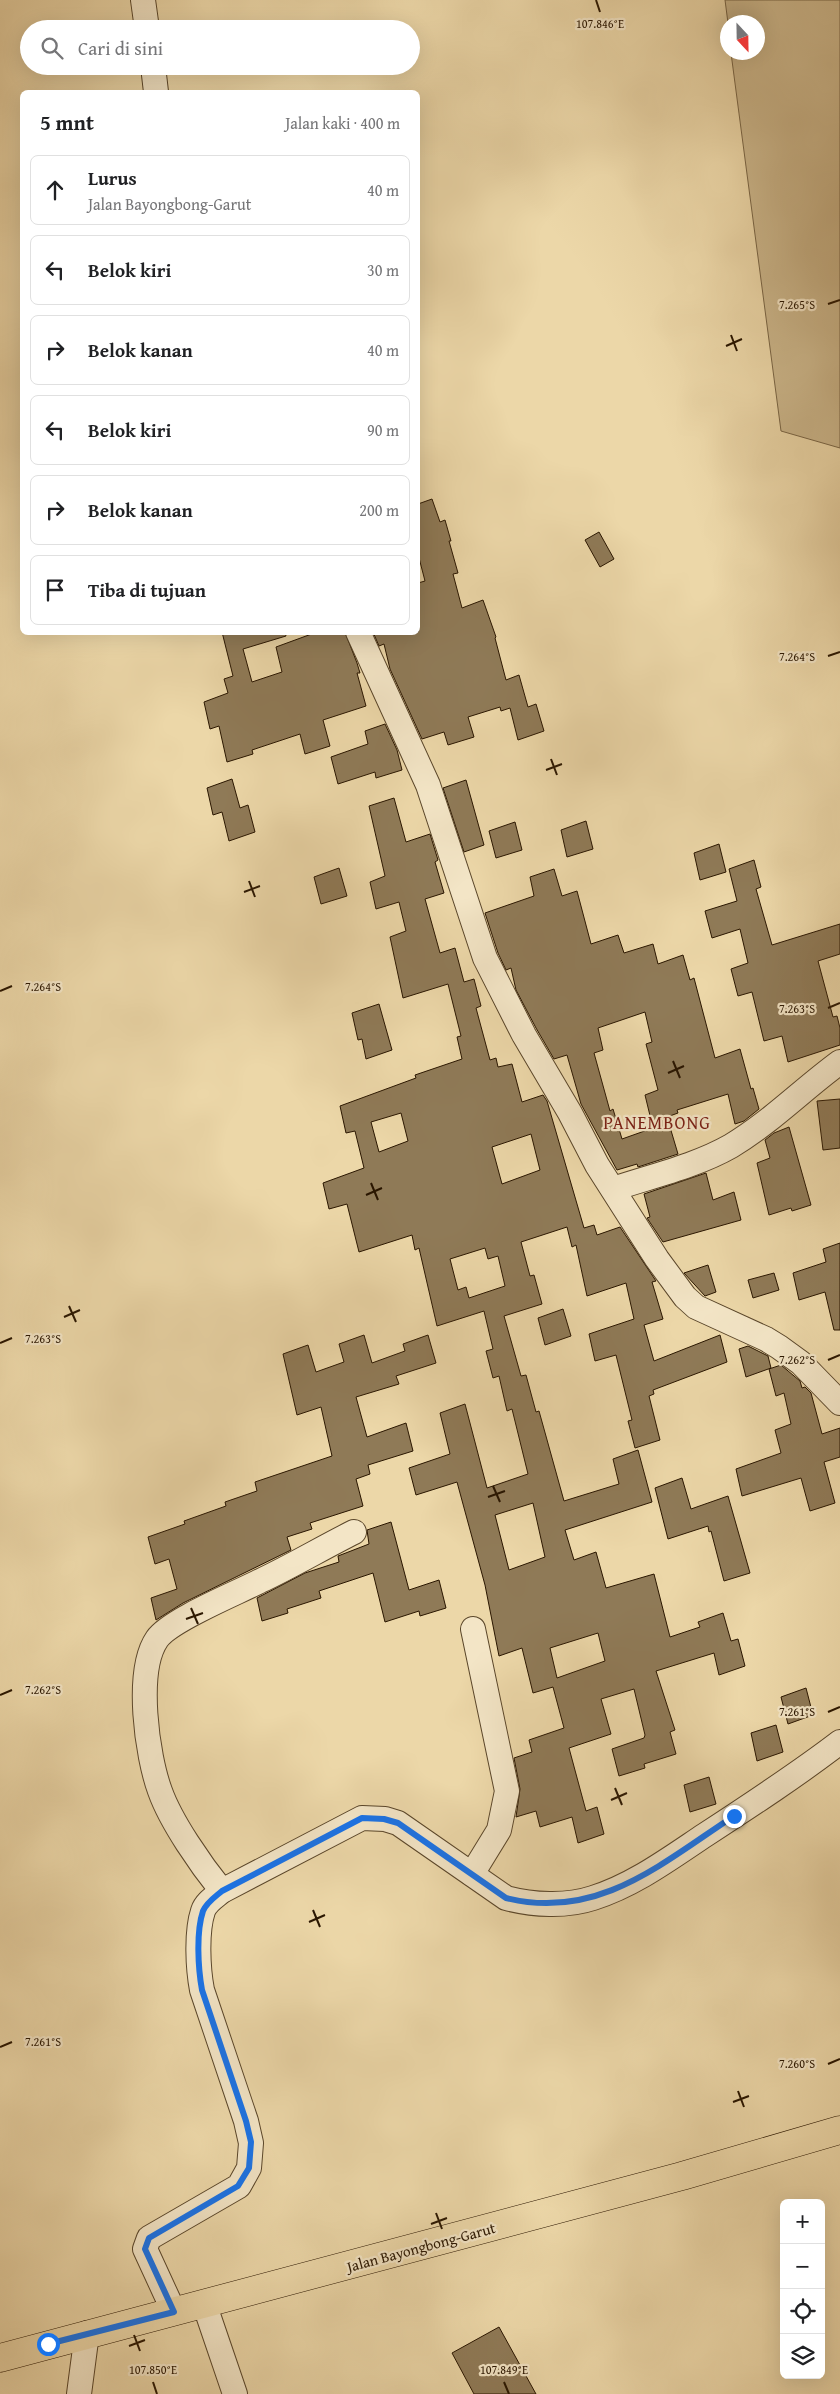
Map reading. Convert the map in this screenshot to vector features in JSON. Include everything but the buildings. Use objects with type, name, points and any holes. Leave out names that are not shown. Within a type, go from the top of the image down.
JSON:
[{"type":"main road","name":"Jalan Bayongbong-Garut","points":[[0,2358],[83,2334],[174,2312],[682,2176],[840,2130]]},
{"type":"street","points":[[143,0],[146,20]]},
{"type":"street","points":[[153,75],[156,90]]},
{"type":"street","points":[[359,635],[428,785],[485,958],[524,1035],[613,1189],[657,1259],[685,1297],[696,1307],[766,1338],[801,1363],[840,1403]]},
{"type":"street","points":[[613,1189],[712,1155],[731,1146],[840,1062]]},
{"type":"street","points":[[216,1883],[185,1838],[160,1791],[146,1725],[146,1671],[157,1640],[165,1630],[196,1613],[354,1532]]},
{"type":"street","points":[[472,1872],[499,1830],[507,1792],[473,1629]]},
{"type":"street","points":[[174,2312],[145,2249],[146,2243],[149,2238],[238,2186],[249,2168],[251,2142],[246,2121],[202,1990],[199,1970],[203,1911],[210,1900],[216,1883],[362,1818],[384,1819],[398,1823],[472,1872],[506,1898],[520,1901],[568,1904],[592,1899],[640,1878],[734,1816],[840,1742]]},
{"type":"street","points":[[204,2303],[235,2394]]},
{"type":"street","points":[[79,2394],[83,2334]]},
{"type":"shaded area","points":[[725,0],[840,0],[840,448],[781,431],[732,60],[765,60],[765,15],[727,15]]},
{"type":"district","name":"PANEMBONG","points":[[657,1122]]},
{"type":"route","points":[[48,2344],[174,2312],[145,2249],[146,2243],[149,2238],[238,2186],[249,2168],[251,2142],[246,2121],[202,1990],[199,1970],[203,1911],[210,1900],[222,1891],[347,1824],[362,1818],[384,1819],[398,1823],[506,1898],[538,1903],[568,1904],[592,1899],[640,1878],[734,1816]]}]
